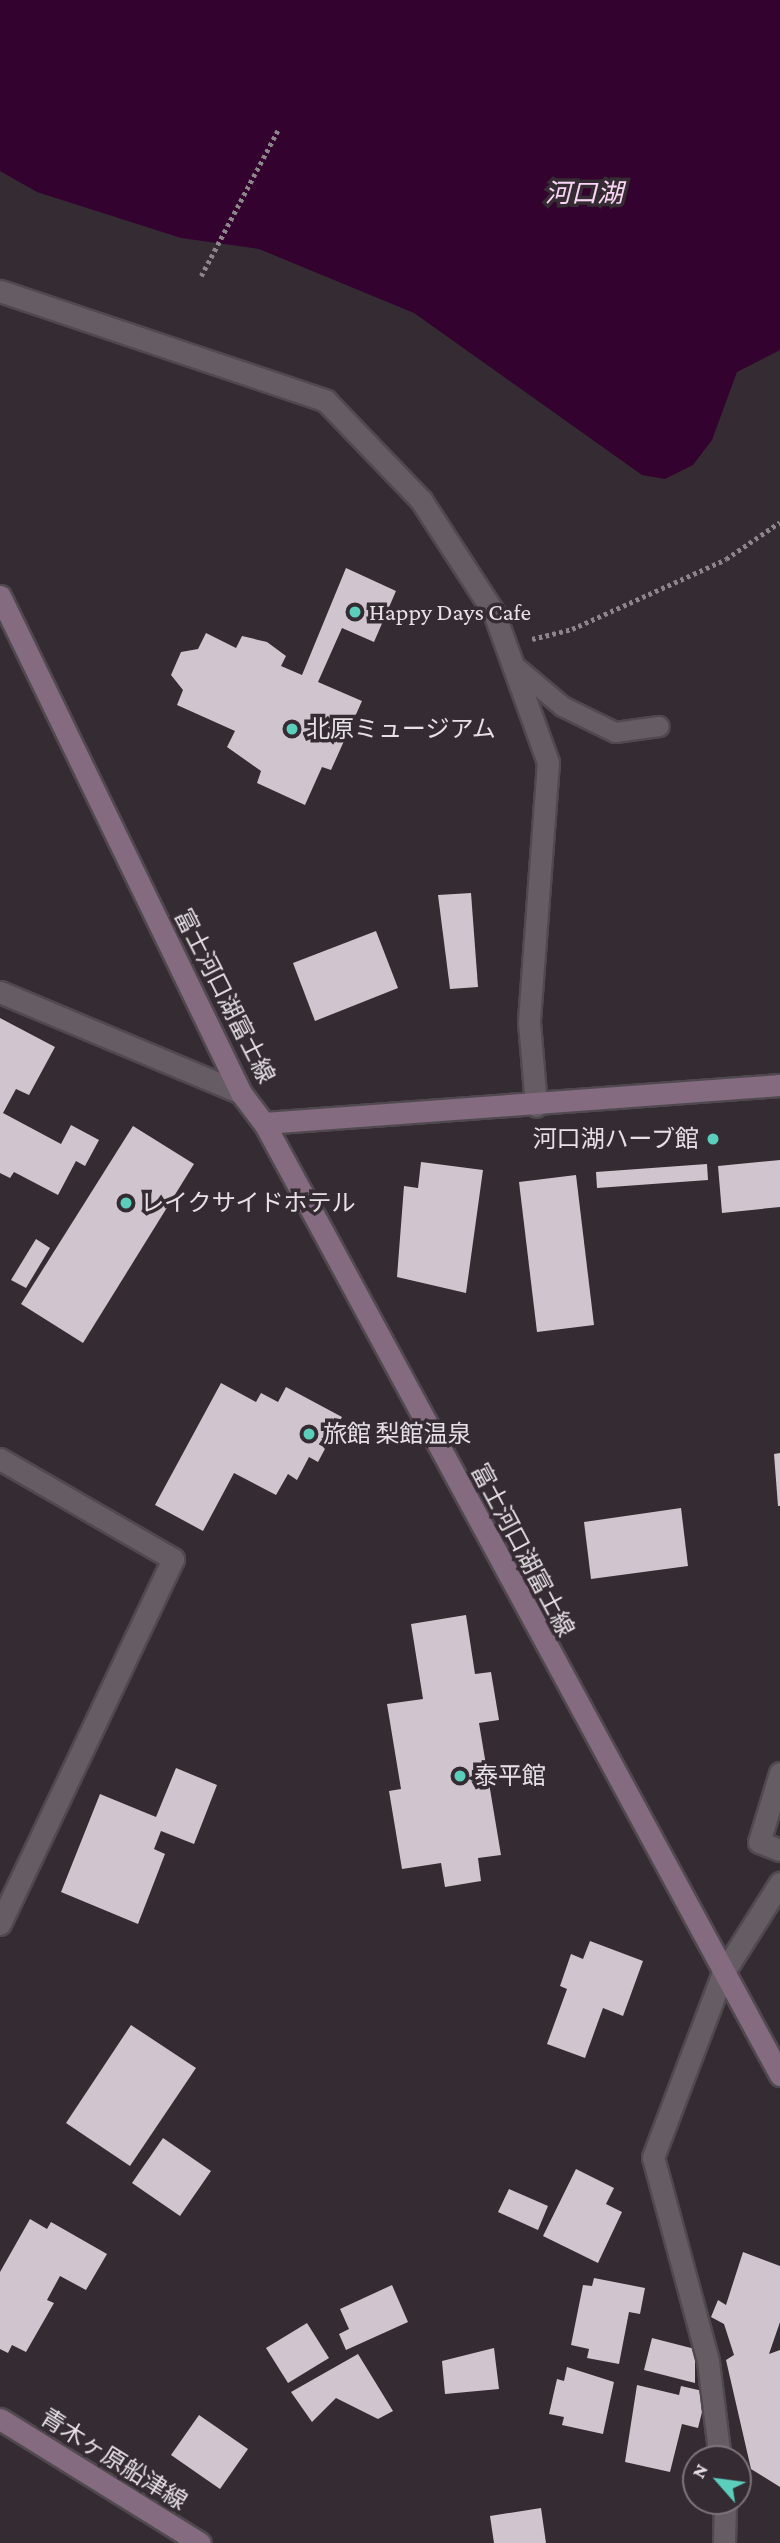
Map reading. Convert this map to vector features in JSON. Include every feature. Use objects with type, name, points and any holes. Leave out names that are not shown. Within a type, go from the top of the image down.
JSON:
[{"type":"main road","name":"富士河口湖富士線","points":[[0,596],[241,1093],[264,1123],[722,1975],[780,2075]]},
{"type":"main road","points":[[264,1123],[780,1085]]},
{"type":"main road","name":"青木ヶ原船津線","points":[[0,2419],[200,2543]]},
{"type":"street","points":[[0,291],[326,401],[421,500],[494,613],[517,668],[548,762],[529,1022],[536,1105]]},
{"type":"street","points":[[0,992],[241,1093]]},
{"type":"street","points":[[0,1459],[173,1559],[0,1924]]},
{"type":"street","points":[[780,1773],[759,1842],[780,1850]]},
{"type":"street","points":[[718,2445],[708,2361],[653,2157],[722,1975],[780,1883]]},
{"type":"street","points":[[724,2543],[725,2515]]},
{"type":"lane","points":[[517,668],[562,706],[615,732],[659,726]]},
{"type":"path","points":[[201,276],[278,130]]},
{"type":"path","points":[[508,646],[596,618],[726,559],[780,522]]},
{"type":"water","name":"河口湖","points":[[0,0],[780,0],[780,350],[737,372],[712,440],[693,465],[665,479],[642,475],[414,313],[259,249],[181,238],[37,192],[0,171]]},
{"type":"building","points":[[346,568],[396,591],[374,642],[342,628],[318,682],[362,701],[331,770],[322,767],[305,805],[257,783],[261,771],[227,747],[235,731],[177,705],[183,690],[171,675],[181,652],[198,649],[206,633],[236,648],[242,636],[267,642],[286,656],[281,666],[302,675]]},
{"type":"building","points":[[471,893],[478,987],[450,989],[438,895]]},
{"type":"building","points":[[376,931],[398,988],[315,1021],[293,963]]},
{"type":"building","points":[[0,1018],[55,1047],[29,1095],[16,1089],[3,1113],[61,1144],[71,1125],[99,1140],[85,1166],[76,1161],[58,1195],[14,1172],[10,1178],[0,1173]]},
{"type":"building","points":[[133,1126],[194,1164],[83,1343],[21,1304]]},
{"type":"building","points":[[780,1160],[780,1207],[722,1213],[718,1166]]},
{"type":"building","points":[[421,1162],[483,1170],[466,1293],[397,1277],[404,1186],[418,1188]]},
{"type":"building","points":[[707,1164],[708,1180],[597,1188],[596,1172]]},
{"type":"building","points":[[576,1175],[594,1325],[537,1332],[519,1182]]},
{"type":"building","points":[[36,1239],[50,1248],[26,1288],[11,1280]]},
{"type":"building","points":[[221,1383],[256,1402],[261,1393],[278,1402],[286,1387],[342,1417],[318,1462],[309,1457],[297,1480],[288,1474],[276,1495],[234,1473],[203,1531],[155,1505]]},
{"type":"building","points":[[780,1453],[780,1506],[778,1506],[774,1454]]},
{"type":"building","points":[[681,1508],[688,1566],[591,1579],[584,1522]]},
{"type":"building","points":[[466,1615],[475,1674],[491,1672],[499,1720],[479,1723],[501,1855],[478,1858],[481,1881],[445,1887],[441,1863],[402,1869],[389,1791],[401,1789],[387,1704],[423,1699],[411,1624]]},
{"type":"building","points":[[176,1768],[217,1785],[194,1844],[161,1831],[154,1849],[165,1854],[138,1924],[61,1892],[100,1794],[156,1817]]},
{"type":"building","points":[[590,1941],[643,1961],[623,2016],[603,2008],[585,2058],[547,2044],[567,1989],[560,1986],[571,1954],[583,1959]]},
{"type":"building","points":[[131,2025],[196,2068],[130,2166],[66,2123]]},
{"type":"building","points":[[163,2138],[211,2171],[180,2216],[132,2183]]},
{"type":"building","points":[[576,2169],[614,2188],[606,2204],[622,2212],[598,2263],[543,2236]]},
{"type":"building","points":[[509,2189],[548,2206],[538,2230],[498,2212]]},
{"type":"building","points":[[30,2219],[47,2229],[51,2222],[107,2254],[86,2290],[60,2276],[47,2300],[54,2303],[26,2352],[12,2345],[8,2353],[0,2349],[0,2272]]},
{"type":"building","points":[[743,2252],[780,2266],[780,2322],[769,2354],[780,2350],[780,2487],[752,2470],[752,2445],[745,2445],[726,2360],[734,2355],[724,2324],[711,2317],[718,2300],[726,2305]]},
{"type":"building","points":[[594,2278],[645,2288],[640,2314],[629,2312],[619,2364],[587,2358],[589,2349],[571,2345],[583,2285],[592,2286]]},
{"type":"building","points":[[392,2285],[408,2322],[346,2350],[339,2334],[349,2329],[340,2309]]},
{"type":"building","points":[[307,2323],[329,2358],[288,2383],[266,2348]]},
{"type":"building","points":[[652,2338],[695,2349],[695,2383],[644,2370]]},
{"type":"building","points":[[494,2348],[499,2389],[445,2394],[442,2361]]},
{"type":"building","points":[[358,2354],[393,2411],[378,2419],[336,2398],[312,2422],[291,2392]]},
{"type":"building","points":[[567,2367],[614,2382],[603,2434],[562,2425],[564,2417],[549,2414],[557,2379],[564,2381]]},
{"type":"building","points":[[637,2385],[679,2395],[681,2386],[707,2392],[698,2428],[682,2424],[670,2472],[625,2462]]},
{"type":"building","points":[[199,2415],[248,2449],[220,2489],[171,2455]]},
{"type":"building","points":[[541,2508],[546,2543],[494,2543],[490,2516]]},
{"type":"place","name":"Happy Days Cafe","points":[[355,612]]},
{"type":"place","name":"北原ミュージアム","points":[[292,729]]},
{"type":"place","name":"河口湖ハーブ館","points":[[713,1139]]},
{"type":"place","name":"レイクサイドホテル","points":[[126,1203]]},
{"type":"place","name":"旅館 梨館温泉","points":[[309,1434]]},
{"type":"place","name":"泰平館","points":[[460,1776]]}]
